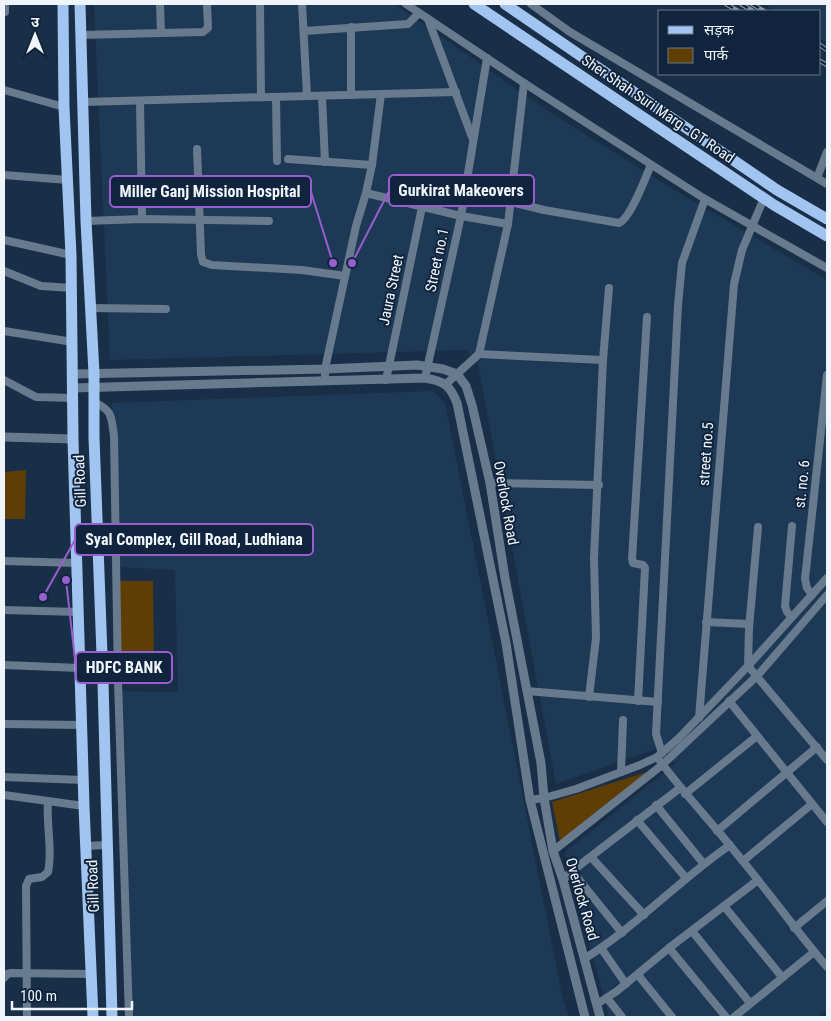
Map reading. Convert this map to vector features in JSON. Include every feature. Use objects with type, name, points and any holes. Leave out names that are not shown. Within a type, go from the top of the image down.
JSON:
[{"type":"main road","name":"Gill Road","points":[[63,4],[64,107],[72,288],[73,439],[92,1017]]},
{"type":"main road","name":"Gill Road","points":[[80,4],[86,221],[94,373],[112,1017]]},
{"type":"main road","name":"Sher Shah Suri Marg - GT Road","points":[[474,4],[764,198],[827,236]]},
{"type":"main road","name":"Sher Shah Suri Marg - GT Road","points":[[505,4],[777,190],[827,219]]},
{"type":"street","points":[[160,4],[160,34]]},
{"type":"street","points":[[80,35],[160,34],[206,31],[208,23],[207,4]]},
{"type":"street","points":[[260,4],[261,97]]},
{"type":"street","points":[[302,4],[307,96]]},
{"type":"street","points":[[408,4],[418,13],[651,165],[705,199],[827,268]]},
{"type":"street","points":[[531,4],[570,32],[827,184]]},
{"type":"street","points":[[304,31],[351,26],[408,24],[418,13]]},
{"type":"street","points":[[428,19],[473,139]]},
{"type":"street","points":[[351,26],[351,95]]},
{"type":"street","name":"Street no.1","points":[[425,378],[461,216],[487,58]]},
{"type":"street","points":[[4,380],[36,397],[73,393],[94,387],[150,385],[425,378],[446,384],[479,354],[508,224],[524,83]]},
{"type":"street","points":[[4,90],[64,107]]},
{"type":"street","points":[[82,102],[456,92]]},
{"type":"street","points":[[324,381],[356,226],[372,165],[381,94]]},
{"type":"street","points":[[322,96],[325,162]]},
{"type":"street","points":[[276,97],[277,161]]},
{"type":"street","points":[[140,101],[142,219]]},
{"type":"street","points":[[197,149],[201,259],[205,263],[302,270],[345,276]]},
{"type":"street","points":[[817,178],[827,152]]},
{"type":"street","points":[[288,160],[372,165]]},
{"type":"street","points":[[511,202],[553,212],[619,223],[624,221],[629,214],[651,165]]},
{"type":"street","points":[[4,175],[68,180]]},
{"type":"street","points":[[366,193],[461,216],[508,224]]},
{"type":"street","name":"street no.5","points":[[699,718],[734,284],[738,263],[764,198]]},
{"type":"street","points":[[705,199],[682,263],[681,272],[673,388],[656,734],[659,755],[662,765],[682,791],[730,845],[794,928],[827,967]]},
{"type":"street","name":"Jaura Street","points":[[386,380],[422,207]]},
{"type":"street","points":[[86,221],[142,219],[269,221]]},
{"type":"street","points":[[4,240],[71,255]]},
{"type":"street","points":[[4,271],[41,286],[72,288]]},
{"type":"street","points":[[589,697],[596,638],[594,558],[599,485],[603,360],[609,288]]},
{"type":"street","points":[[90,308],[166,309]]},
{"type":"street","points":[[638,701],[645,568],[643,565],[633,563],[632,558],[647,317]]},
{"type":"street","points":[[4,331],[73,342]]},
{"type":"street","points":[[479,354],[603,360]]},
{"type":"street","points":[[73,374],[429,366],[443,368],[457,374]]},
{"type":"street","points":[[238,370],[238,384]]},
{"type":"street","points":[[150,372],[150,385]]},
{"type":"street","name":"Overlock Road","points":[[457,374],[466,386],[490,483],[505,578],[541,763],[544,798],[553,851],[563,880],[600,1017]]},
{"type":"street","name":"st. no. 6","points":[[812,595],[807,588],[805,579],[827,375]]},
{"type":"street","name":"Overlock Road","points":[[446,384],[453,393],[457,403],[495,584],[530,800],[585,1017]]},
{"type":"street","points":[[94,402],[106,408],[112,418],[114,436],[118,682],[129,1017]]},
{"type":"street","points":[[4,437],[73,439]]},
{"type":"street","points":[[490,483],[599,485]]},
{"type":"street","points":[[792,526],[785,606],[787,612],[792,617]]},
{"type":"street","points":[[758,527],[749,624],[748,666],[758,675],[827,760]]},
{"type":"street","points":[[4,561],[78,563]]},
{"type":"street","points":[[530,800],[576,789],[659,755],[699,718],[827,578]]},
{"type":"street","points":[[553,851],[662,765],[758,675],[827,595]]},
{"type":"street","points":[[4,610],[79,612]]},
{"type":"street","points":[[706,622],[749,624]]},
{"type":"street","points":[[4,665],[80,668]]},
{"type":"street","points":[[527,691],[658,702]]},
{"type":"street","points":[[729,701],[827,822]]},
{"type":"street","points":[[621,772],[623,720]]},
{"type":"street","points":[[4,724],[82,725]]},
{"type":"street","points":[[563,880],[656,805],[682,791],[757,736]]},
{"type":"street","points":[[718,831],[817,747]]},
{"type":"street","points":[[4,776],[83,780]]},
{"type":"street","points":[[4,795],[84,806]]},
{"type":"street","points":[[27,1017],[26,886],[29,879],[42,877],[48,872],[50,864],[47,824],[48,802]]},
{"type":"street","points":[[743,861],[812,804]]},
{"type":"street","points":[[656,805],[703,864]]},
{"type":"street","points":[[637,820],[686,878]]},
{"type":"street","points":[[85,846],[107,845]]},
{"type":"street","points":[[584,958],[602,948],[622,933],[703,864],[730,845]]},
{"type":"street","points":[[591,857],[644,915]]},
{"type":"street","points":[[572,871],[622,933]]},
{"type":"street","points":[[597,1004],[638,975],[758,880]]},
{"type":"street","points":[[794,928],[827,901]]},
{"type":"street","points":[[724,906],[782,977]]},
{"type":"street","points":[[692,931],[750,1003]]},
{"type":"street","points":[[602,948],[626,984]]},
{"type":"street","points":[[670,948],[726,1017]]},
{"type":"street","points":[[734,1017],[814,952]]},
{"type":"street","points":[[820,959],[827,953]]},
{"type":"street","points":[[4,978],[7,974],[11,973],[91,974]]},
{"type":"street","points":[[638,975],[672,1017]]},
{"type":"street","points":[[607,998],[622,1017]]},
{"type":"shaded area","points":[[94,4],[394,4],[548,111],[681,194],[827,280],[827,1011],[822,1015],[819,1017],[609,1017],[565,852],[675,764],[664,746],[556,784],[478,364],[467,350],[110,360]]},
{"type":"shaded area","points":[[763,4],[827,4],[827,43],[821,39],[821,10],[773,10]]},
{"type":"shaded area","points":[[433,391],[445,403],[562,995],[569,1017],[132,1017],[118,691],[178,692],[175,570],[120,567],[112,403]]},
{"type":"green space","points":[[26,470],[25,519],[4,519],[4,472]]},
{"type":"green space","points":[[115,581],[153,581],[154,673],[115,673]]},
{"type":"green space","points":[[650,771],[560,841],[552,802]]},
{"type":"railway","points":[[726,4],[736,10]]},
{"type":"railway","points":[[741,4],[751,10]]},
{"type":"railway","points":[[752,4],[762,10]]},
{"type":"railway","points":[[821,46],[827,50]]},
{"type":"railway","points":[[821,62],[827,65]]},
{"type":"place","name":"Miller Ganj Mission Hospital","points":[[333,263]]},
{"type":"place","name":"Gurkirat Makeovers","points":[[352,263]]},
{"type":"place","name":"HDFC BANK","points":[[66,580]]},
{"type":"place","name":"Syal Complex, Gill Road, Ludhiana","points":[[43,597]]}]
